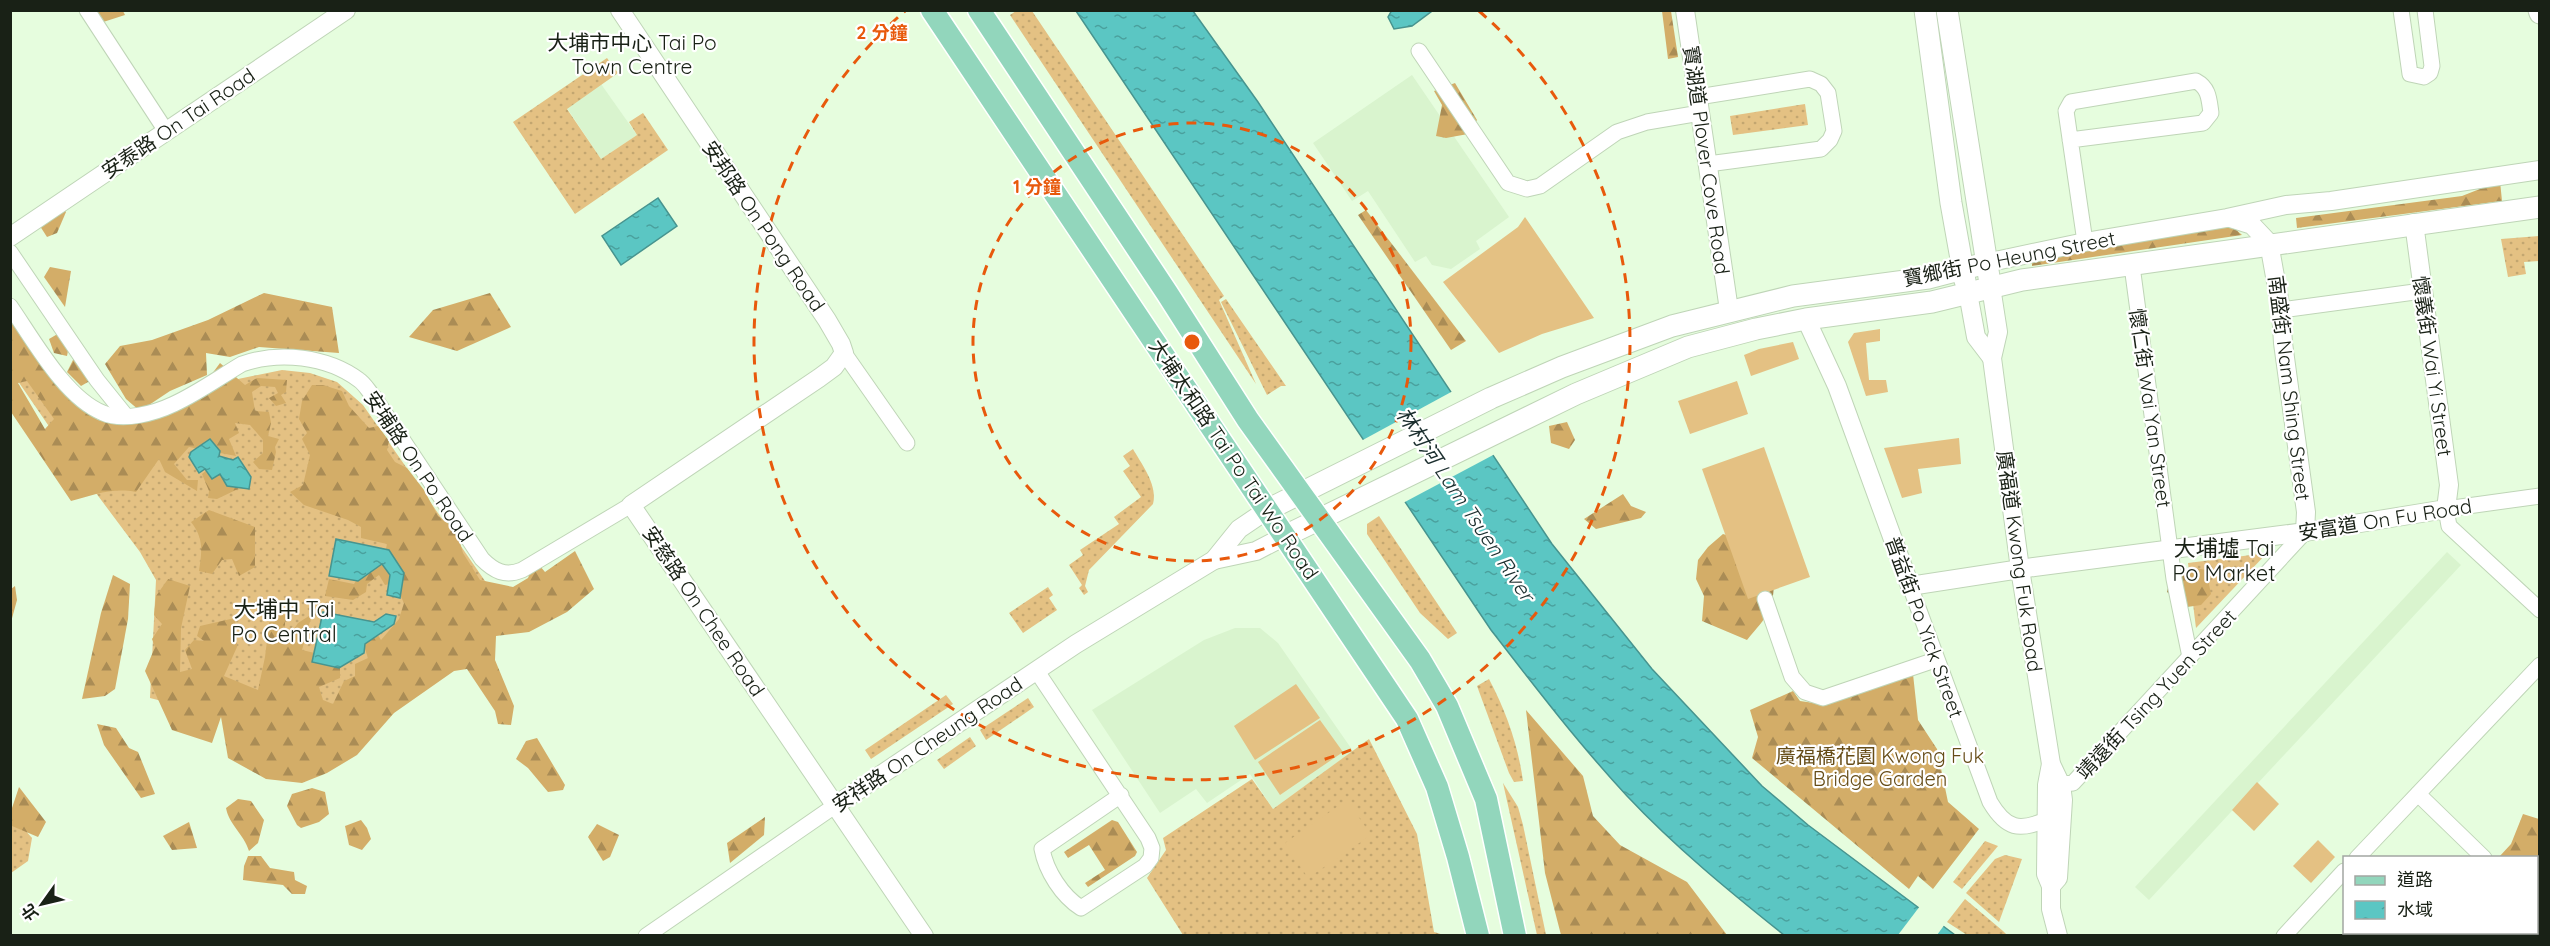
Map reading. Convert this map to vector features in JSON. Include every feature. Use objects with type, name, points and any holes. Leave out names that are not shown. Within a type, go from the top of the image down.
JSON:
[{"type":"main road","name":"大埔太和路 Tai Po Tai Wo Road","points":[[932,10],[1407,719],[1437,788],[1458,857],[1478,936]]},
{"type":"main road","name":"大埔太和路 Tai Po Tai Wo Road","points":[[979,10],[1248,420],[1420,660],[1447,705],[1486,799],[1515,936]]},
{"type":"main road","name":"廣福道 Kwong Fuk Road","points":[[1925,10],[1962,268],[1968,294]]},
{"type":"main road","name":"廣福道 Kwong Fuk Road","points":[[1947,10],[1991,287]]},
{"type":"main road","name":"寶鄉街 Po Heung Street","points":[[1350,503],[1509,424],[1688,347],[1812,318],[1932,302],[2022,280],[2132,266],[2269,243],[2540,207]]},
{"type":"main road","name":"寶鄉街 Po Heung Street","points":[[1332,477],[1491,398],[1672,326],[1729,310],[1825,290],[1928,278],[1986,263]]},
{"type":"main road","name":"安祥路 On Cheung Road","points":[[1268,510],[1332,477]]},
{"type":"main road","name":"安祥路 On Cheung Road","points":[[1285,537],[1350,503]]},
{"type":"street","points":[[87,10],[166,131]]},
{"type":"street","name":"安泰路 On Tai Road","points":[[10,237],[346,10]]},
{"type":"street","name":"安邦路 On Pong Road","points":[[620,10],[827,320],[842,344],[844,353],[907,443]]},
{"type":"street","name":"寶湖道 Plover Cove Road","points":[[1685,10],[1729,310]]},
{"type":"street","points":[[2401,10],[2410,74],[2424,77],[2430,73],[2432,66],[2425,10]]},
{"type":"street","points":[[1419,51],[1508,183],[1527,189],[1540,186],[1617,132],[1699,105],[1810,80],[1821,84],[1828,93],[1834,131],[1830,140],[1821,148],[1708,164]]},
{"type":"street","points":[[2070,140],[2203,123],[2211,113],[2208,92],[2196,81],[2071,102],[2066,111],[2070,140],[2085,242]]},
{"type":"street","name":"寶鄉街 Po Heung Street","points":[[1986,263],[2085,242],[2227,218],[2286,205],[2343,199],[2540,170]]},
{"type":"street","points":[[2227,218],[2253,225],[2269,243]]},
{"type":"street","name":"懷義街 Wai Yi Street","points":[[2414,223],[2449,484],[2446,509]]},
{"type":"street","name":"南盛街 Nam Shing Street","points":[[2269,243],[2281,310],[2283,343],[2306,512],[2305,532]]},
{"type":"street","points":[[10,252],[96,380],[126,416]]},
{"type":"street","name":"懷仁街 Wai Yan Street","points":[[2132,266],[2170,550],[2190,657]]},
{"type":"street","name":"廣福道 Kwong Fuk Road","points":[[1991,287],[1998,332],[1992,358],[2020,569],[2054,785],[2048,819],[2046,874],[2051,886],[2051,909],[2058,936]]},
{"type":"street","points":[[2281,310],[2422,291]]},
{"type":"street","name":"廣福道 Kwong Fuk Road","points":[[1968,294],[1976,337],[1992,358]]},
{"type":"street","name":"安埔路 On Po Road","points":[[10,306],[69,388],[85,403],[104,414],[126,416],[141,414],[175,403],[242,364],[254,360],[281,357],[326,363],[360,381],[374,398],[482,559],[499,572],[511,573],[522,570],[631,505]]},
{"type":"street","name":"普益街 Po Yick Street","points":[[1812,318],[1834,360],[1838,386],[1935,660],[1990,802],[2000,819],[2013,826],[2036,824],[2048,819]]},
{"type":"street","name":"安慈路 On Chee Road","points":[[844,353],[834,367],[819,378],[631,505],[924,936]]},
{"type":"street","name":"安富道 On Fu Road","points":[[1910,586],[2237,539],[2305,532],[2540,496]]},
{"type":"street","points":[[2446,509],[2449,526],[2540,610]]},
{"type":"street","name":"安祥路 On Cheung Road","points":[[657,933],[836,805],[1036,670],[1214,560],[1239,529],[1268,510]]},
{"type":"street","name":"靖遠街 Tsing Yuen Street","points":[[2054,785],[2073,783],[2305,532]]},
{"type":"street","name":"安祥路 On Cheung Road","points":[[1214,560],[1256,551],[1285,537]]},
{"type":"street","points":[[1766,599],[1792,677],[1805,692],[1823,698],[1935,660]]},
{"type":"street","points":[[2359,856],[2540,665]]},
{"type":"street","points":[[1036,670],[1120,795],[1152,848],[1151,858],[1145,866],[1081,908],[1070,901],[1055,879],[1044,862],[1042,849],[1120,795]]},
{"type":"street","name":"廣福道 Kwong Fuk Road","points":[[2051,886],[2058,878],[2062,800],[2054,785]]},
{"type":"street","points":[[2418,794],[2482,856]]},
{"type":"street","points":[[2284,936],[2343,872]]},
{"type":"shaded area","points":[[1016,11],[1032,11],[1224,296],[1219,300],[1256,384],[1010,15]]},
{"type":"shaded area","points":[[607,58],[618,73],[567,109],[601,159],[637,135],[629,122],[643,113],[668,150],[575,214],[513,122]]},
{"type":"shaded area","points":[[1412,75],[1509,217],[1476,241],[1480,249],[1451,269],[1432,265],[1426,256],[1415,262],[1368,191],[1352,201],[1313,143]]},
{"type":"shaded area","points":[[601,84],[637,135],[601,159],[567,108]]},
{"type":"shaded area","points":[[1805,104],[1808,125],[1733,135],[1730,116]]},
{"type":"shaded area","points":[[1525,217],[1594,318],[1542,334],[1499,353],[1443,282],[1518,227]]},
{"type":"shaded area","points":[[2539,236],[2539,261],[2524,262],[2526,274],[2508,277],[2501,239]]},
{"type":"shaded area","points":[[1226,299],[1286,386],[1281,386],[1267,395],[1221,302]]},
{"type":"shaded area","points":[[10,324],[70,410],[106,428],[238,379],[282,370],[310,373],[337,382],[363,405],[510,617],[330,744],[150,698],[156,580],[140,552],[81,473],[11,371]]},
{"type":"shaded area","points":[[1880,329],[1880,341],[1866,343],[1869,380],[1886,380],[1888,392],[1866,396],[1848,342],[1854,333]]},
{"type":"shaded area","points":[[1793,342],[1799,359],[1751,376],[1744,355],[1759,349]]},
{"type":"shaded area","points":[[1737,381],[1748,414],[1690,434],[1678,401]]},
{"type":"shaded area","points":[[1959,438],[1961,464],[1918,469],[1922,493],[1902,498],[1884,448]]},
{"type":"shaded area","points":[[1764,447],[1810,577],[1748,599],[1702,469]]},
{"type":"shaded area","points":[[1133,449],[1151,482],[1153,504],[1089,570],[1085,586],[1088,592],[1084,595],[1079,588],[1082,585],[1069,565],[1083,555],[1080,550],[1119,524],[1114,517],[1141,497],[1123,471],[1130,466],[1123,456]]},
{"type":"shaded area","points":[[1379,516],[1457,633],[1448,639],[1420,613],[1367,534],[1367,524]]},
{"type":"shaded area","points":[[2447,552],[2461,565],[2149,900],[2135,887]]},
{"type":"shaded area","points":[[2267,553],[2196,628],[2188,563]]},
{"type":"shaded area","points":[[1048,587],[1053,595],[1049,598],[1057,610],[1023,633],[1009,613]]},
{"type":"shaded area","points":[[1235,628],[1260,628],[1278,643],[1353,751],[1273,809],[1250,774],[1207,803],[1196,789],[1160,813],[1092,710],[1204,640]]},
{"type":"shaded area","points":[[1489,679],[1510,728],[1523,781],[1514,782],[1509,773],[1477,686]]},
{"type":"shaded area","points":[[1296,684],[1320,718],[1255,760],[1234,726]]},
{"type":"shaded area","points":[[946,695],[953,704],[871,759],[865,750]]},
{"type":"shaded area","points":[[1028,698],[1034,707],[986,740],[980,730]]},
{"type":"shaded area","points":[[1320,720],[1343,752],[1280,795],[1258,762]]},
{"type":"shaded area","points":[[970,737],[976,746],[944,769],[937,760]]},
{"type":"shaded area","points":[[1369,739],[1417,834],[1434,932],[1444,935],[1183,935],[1147,878],[1166,850],[1163,838],[1252,779],[1273,809]]},
{"type":"shaded area","points":[[2257,782],[2279,804],[2254,831],[2232,810]]},
{"type":"shaded area","points":[[1503,783],[1518,807],[1546,935],[1537,935]]},
{"type":"shaded area","points":[[1347,800],[1371,835],[1308,878],[1285,843]]},
{"type":"shaded area","points":[[10,813],[32,838],[28,861],[11,873]]},
{"type":"shaded area","points":[[2318,840],[2335,857],[2311,883],[2293,866]]},
{"type":"shaded area","points":[[1985,841],[1998,846],[1962,889],[1953,882]]},
{"type":"shaded area","points":[[2005,855],[2022,859],[1999,922],[1966,893],[1995,859]]},
{"type":"shaded area","points":[[1965,899],[2007,935],[1967,935],[1947,922]]},
{"type":"green space","points":[[91,10],[123,11],[125,15],[97,24]]},
{"type":"green space","points":[[1662,11],[1671,11],[1678,57],[1668,59]]},
{"type":"green space","points":[[1455,83],[1477,120],[1468,134],[1446,138],[1436,136],[1442,105],[1434,91]]},
{"type":"green space","points":[[2500,181],[2502,201],[2297,228],[2296,218],[2462,196]]},
{"type":"green space","points":[[63,207],[66,212],[57,233],[47,237],[38,223]]},
{"type":"green space","points":[[1366,210],[1466,341],[1451,350],[1358,215]]},
{"type":"green space","points":[[2226,227],[2234,228],[2242,235],[2032,266],[2032,260],[2138,239]]},
{"type":"green space","points":[[50,267],[71,271],[65,307],[44,277]]},
{"type":"green space","points":[[264,293],[332,307],[339,353],[259,347],[230,357],[206,353],[207,375],[170,391],[140,411],[126,399],[105,364],[120,346],[152,340],[208,320]]},
{"type":"green space","points":[[490,293],[511,327],[457,351],[409,337],[433,310]]},
{"type":"green space","points":[[10,312],[72,401],[98,420],[135,422],[209,378],[220,363],[245,385],[257,378],[287,380],[286,392],[281,395],[286,403],[276,406],[269,398],[278,393],[275,387],[261,386],[252,392],[255,411],[269,412],[271,423],[268,436],[279,439],[275,447],[272,470],[259,469],[253,462],[263,453],[263,440],[250,425],[235,423],[239,433],[229,439],[236,456],[189,447],[174,464],[187,480],[198,480],[197,491],[165,472],[159,459],[136,492],[111,491],[71,501],[11,412]],"holes":[[[27,381],[54,419],[45,429],[18,383]]]},
{"type":"green space","points":[[61,332],[69,345],[67,356],[54,353],[49,339]]},
{"type":"green space","points":[[75,356],[91,367],[88,382],[81,386],[67,372]]},
{"type":"green space","points":[[312,385],[323,385],[342,391],[349,406],[369,428],[378,426],[389,441],[387,450],[395,462],[407,468],[424,490],[438,516],[456,529],[463,553],[480,580],[513,587],[528,578],[532,568],[540,566],[545,572],[575,551],[594,589],[567,612],[529,632],[496,636],[495,660],[514,706],[511,725],[498,724],[495,711],[467,669],[454,671],[394,713],[357,755],[327,773],[302,783],[266,779],[228,758],[221,717],[212,743],[172,730],[145,671],[155,647],[152,639],[162,624],[154,615],[156,596],[168,579],[190,586],[181,628],[180,672],[192,669],[185,650],[194,640],[204,641],[197,636],[200,626],[235,618],[237,647],[224,676],[258,690],[270,616],[285,615],[285,638],[290,635],[298,623],[312,614],[302,650],[340,659],[340,678],[319,687],[323,700],[333,704],[344,681],[355,676],[355,664],[368,658],[361,637],[376,632],[381,640],[399,619],[404,603],[394,583],[385,585],[379,575],[367,584],[366,592],[353,600],[325,596],[329,579],[354,584],[360,574],[384,558],[387,544],[361,538],[361,527],[348,520],[304,505],[290,492],[303,485],[310,455],[302,439],[307,433],[299,419],[302,401]]},
{"type":"green space","points":[[1567,422],[1575,440],[1569,449],[1551,443],[1549,426]]},
{"type":"green space","points":[[208,469],[234,481],[238,489],[217,499],[208,498],[209,491],[202,474]]},
{"type":"green space","points":[[1623,494],[1631,506],[1646,512],[1641,518],[1596,529],[1584,519]]},
{"type":"green space","points":[[209,510],[255,527],[255,567],[239,576],[232,559],[222,560],[212,574],[199,571],[201,545],[191,522]]},
{"type":"green space","points":[[1723,534],[1742,540],[1774,577],[1773,598],[1768,612],[1747,640],[1702,621],[1704,596],[1696,579],[1698,560],[1708,547]]},
{"type":"green space","points":[[2195,568],[2206,570],[2211,594],[2201,605],[2187,607],[2167,592],[2170,578]]},
{"type":"green space","points":[[113,575],[130,584],[128,619],[115,689],[105,696],[82,699],[101,613]]},
{"type":"green space","points":[[15,586],[17,600],[11,622],[11,589]]},
{"type":"green space","name":"廣福橋花園 Kwong Fuk Bridge Garden","points":[[1913,674],[1918,720],[1937,749],[1948,802],[1979,829],[1933,889],[1918,876],[1909,889],[1752,758],[1758,737],[1750,710],[1793,691],[1800,701],[1821,704]]},
{"type":"green space","points":[[1526,710],[1583,776],[1593,816],[1620,845],[1687,882],[1727,935],[1561,935],[1545,873]]},
{"type":"green space","points":[[97,724],[116,728],[129,748],[138,752],[155,794],[141,798],[104,745]]},
{"type":"green space","points":[[537,738],[565,785],[563,790],[548,792],[528,768],[516,759],[526,741]]},
{"type":"green space","points":[[19,787],[46,822],[38,837],[12,826],[11,811]]},
{"type":"green space","points":[[312,788],[325,792],[329,814],[319,822],[301,828],[287,806],[292,794]]},
{"type":"green space","points":[[238,799],[251,801],[264,820],[258,843],[249,851],[226,808]]},
{"type":"green space","points":[[2523,814],[2539,819],[2540,916],[2538,920],[2538,856],[2500,856],[2511,844]]},
{"type":"green space","points":[[765,817],[764,835],[730,863],[727,843]]},
{"type":"green space","points":[[361,820],[371,839],[362,850],[349,845],[345,826]]},
{"type":"green space","points":[[1112,820],[1118,822],[1137,852],[1135,856],[1088,887],[1085,883],[1105,870],[1089,845],[1068,858],[1064,852]]},
{"type":"green space","points":[[189,822],[197,848],[172,850],[163,836]]},
{"type":"green space","points":[[597,824],[619,835],[610,857],[603,861],[588,837]]},
{"type":"green space","points":[[248,856],[261,856],[270,868],[294,872],[295,880],[307,886],[305,894],[292,894],[283,885],[243,880],[244,866]]},
{"type":"water","points":[[1392,10],[1432,11],[1412,26],[1394,29],[1388,17]]},
{"type":"water","name":"林村河 Lam Tsuen River","points":[[1076,11],[1193,11],[1258,102],[1552,544],[1652,669],[1762,786],[1808,825],[1955,935],[1784,935],[1723,886],[1645,815],[1574,735],[1491,630]]},
{"type":"water","points":[[658,198],[677,226],[621,265],[602,236]]},
{"type":"water","points":[[210,439],[220,451],[219,456],[233,460],[238,457],[251,477],[249,489],[227,486],[220,474],[212,479],[205,469],[199,473],[189,457],[191,452]]},
{"type":"water","points":[[336,539],[389,550],[404,573],[400,598],[387,595],[390,575],[382,564],[358,581],[329,576]]},
{"type":"water","points":[[323,612],[374,622],[386,614],[396,616],[394,624],[365,644],[364,653],[339,668],[312,662]]},
{"type":"pier","points":[[1453,391],[1495,454],[1403,503],[1361,441]]},
{"type":"pier","points":[[1920,906],[1945,924],[1937,935],[1898,935]]},
{"type":"district","name":"大埔市中心 Tai Po Town Centre","points":[[632,54]]},
{"type":"district","name":"大埔墟 Tai Po Market","points":[[2224,560]]},
{"type":"district","name":"大埔中 Tai Po Central","points":[[284,622]]}]
